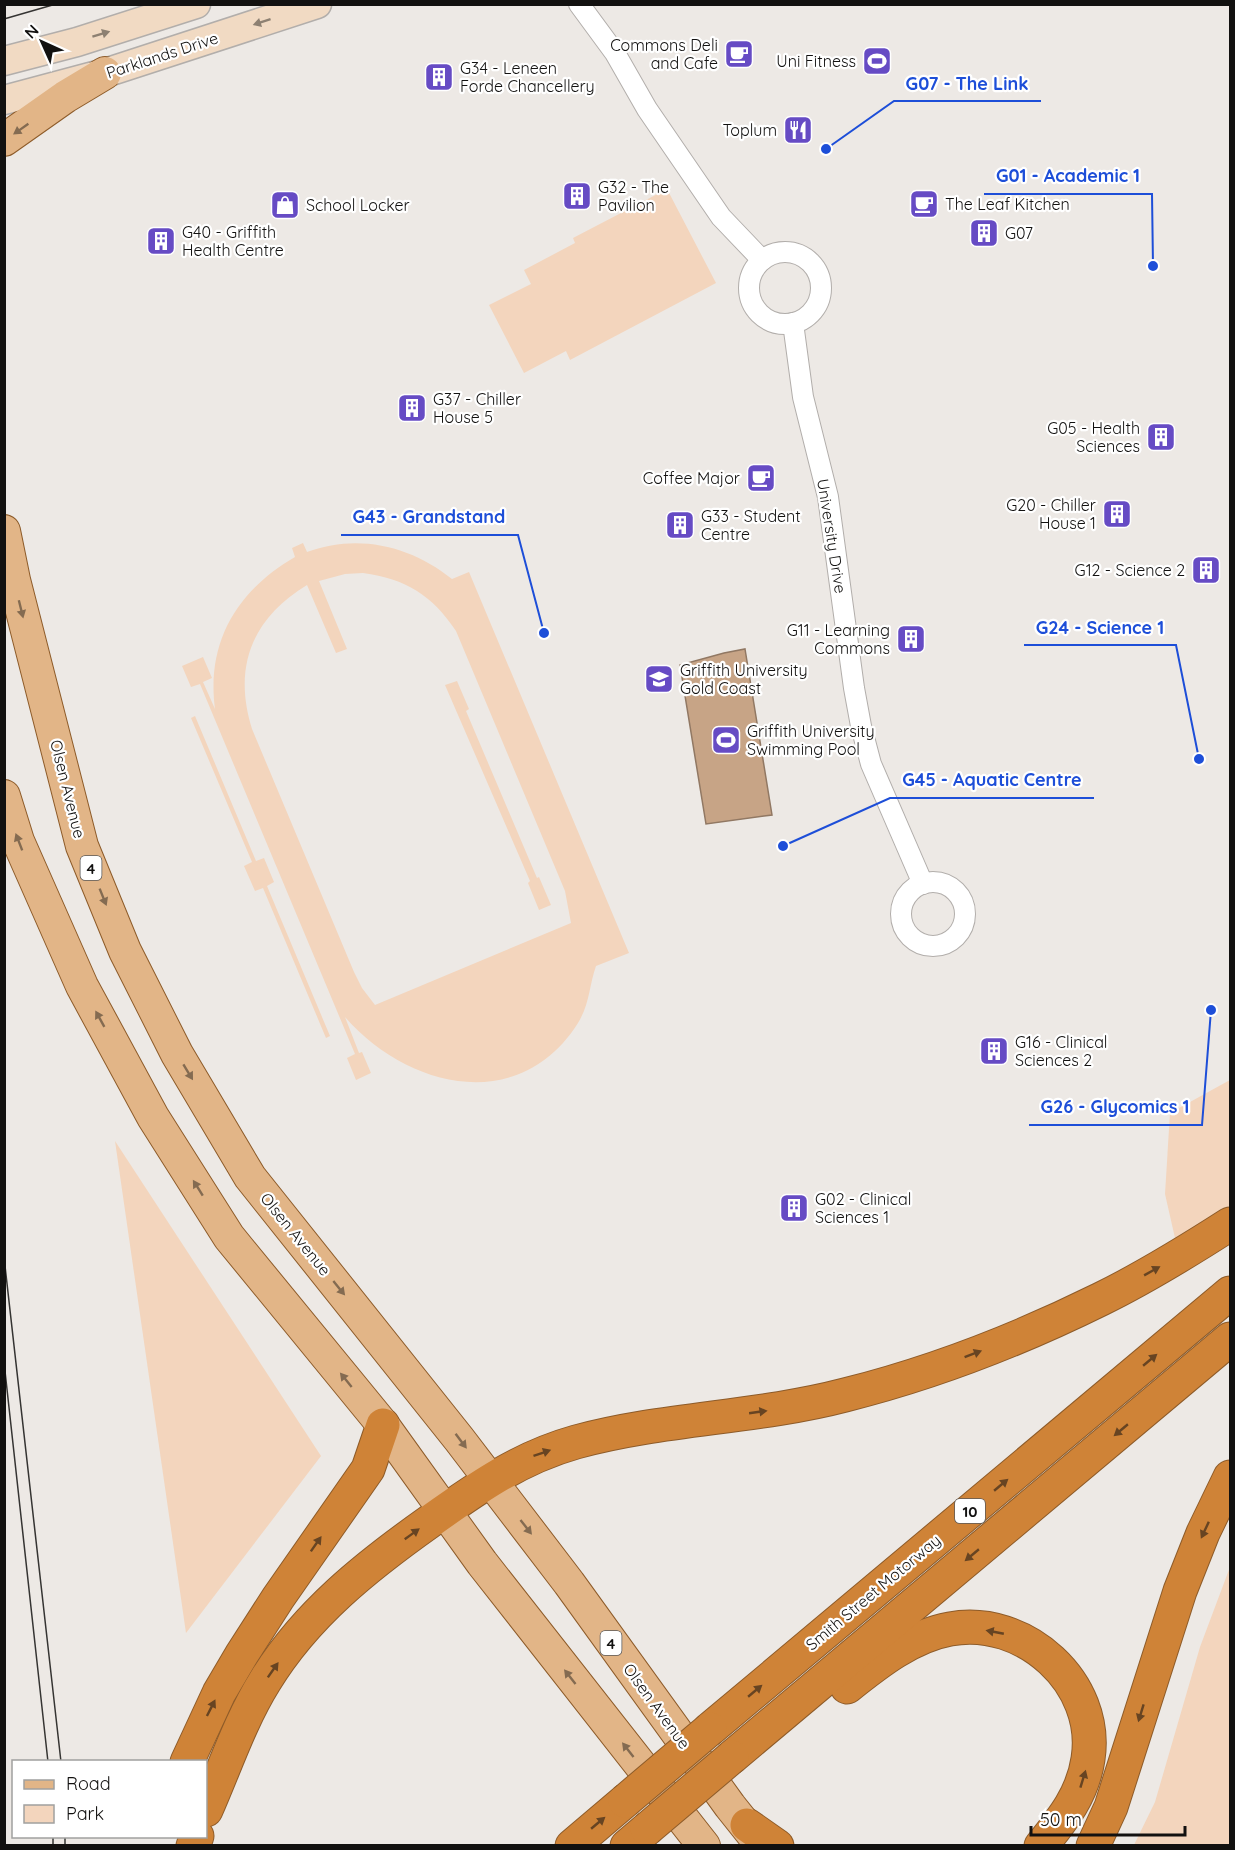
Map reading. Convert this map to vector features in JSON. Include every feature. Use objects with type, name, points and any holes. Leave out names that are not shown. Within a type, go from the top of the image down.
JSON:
[{"type":"highway","points":[[207,1808],[252,1704],[266,1680],[290,1647],[333,1597],[358,1575],[490,1480],[529,1458],[578,1442],[662,1425],[812,1403],[936,1367],[1028,1333],[1103,1299],[1230,1224]]},
{"type":"highway","name":"Smith Street Motorway","points":[[572,1845],[1230,1293]]},
{"type":"highway","name":"10","points":[[637,1837],[1230,1339]]},
{"type":"highway","points":[[187,1760],[219,1693],[243,1654],[278,1598],[368,1469],[383,1425]]},
{"type":"highway","points":[[1093,1845],[1111,1807],[1180,1591],[1203,1533],[1230,1477]]},
{"type":"highway","points":[[732,1757],[770,1747],[868,1671],[906,1646],[950,1629],[974,1628],[1018,1637],[1052,1660],[1067,1677],[1078,1694],[1089,1734],[1089,1758],[1074,1802],[1064,1818],[1041,1845]]},
{"type":"highway","points":[[754,1835],[777,1845]]},
{"type":"main road","points":[[4,140],[65,97],[105,73]]},
{"type":"main road","name":"Olsen Avenue","points":[[4,531],[14,580],[82,846],[125,951],[177,1054],[250,1177],[569,1583],[730,1806],[754,1835]]},
{"type":"main road","points":[[4,796],[18,841],[82,986],[153,1117],[229,1238],[383,1425],[496,1581],[704,1845]]},
{"type":"street","points":[[4,61],[67,45],[196,4]]},
{"type":"street","name":"Parklands Drive","points":[[4,100],[105,73],[317,4]]},
{"type":"street","points":[[579,4],[615,54],[647,109],[721,217],[762,260]]},
{"type":"street","points":[[594,4],[615,54]]},
{"type":"street","points":[[795,253],[805,258],[814,267],[819,277],[821,289],[819,300],[804,318],[793,323],[781,323],[760,314],[749,293],[754,270],[762,260],[772,254],[795,253]]},
{"type":"street","name":"University Drive","points":[[793,323],[803,397],[828,497],[861,726],[872,764],[923,884]]},
{"type":"green space","points":[[667,189],[716,283],[570,360],[566,351],[524,373],[489,305],[531,284],[524,270],[575,243],[573,238]]},
{"type":"green space","points":[[303,543],[307,552],[326,546],[364,543],[402,551],[419,558],[452,579],[469,572],[629,953],[596,966],[587,1001],[578,1023],[554,1052],[525,1071],[495,1081],[463,1082],[430,1075],[399,1061],[370,1041],[345,1017],[359,1053],[362,1052],[371,1073],[356,1080],[347,1058],[355,1054],[200,684],[191,687],[182,666],[203,657],[212,678],[203,682],[215,709],[216,661],[221,640],[230,620],[257,585],[295,557],[292,548]],"holes":[[[363,573],[405,584],[427,598],[447,618],[456,631],[565,891],[571,923],[375,1005],[362,988],[354,972],[252,729],[245,686],[246,666],[251,647],[260,629],[272,613],[288,598],[307,585],[336,653],[347,649],[319,581],[345,574]]]},
{"type":"green space","points":[[457,681],[469,709],[466,711],[537,878],[539,877],[551,905],[539,910],[528,883],[530,881],[445,685]]},
{"type":"green space","points":[[195,716],[256,861],[264,858],[274,882],[267,886],[330,1036],[326,1038],[263,888],[255,891],[244,866],[252,862],[191,718]]},
{"type":"green space","points":[[1230,1080],[1230,1207],[1175,1238],[1165,1194],[1170,1113]]},
{"type":"green space","points":[[115,1141],[321,1456],[186,1633]]},
{"type":"green space","points":[[1230,1567],[1230,1845],[1134,1845],[1155,1802],[1200,1647]]},
{"type":"shaded area","name":"Griffith University Swimming Pool","points":[[745,649],[772,815],[706,824],[680,665]]},
{"type":"tram line","points":[[4,6],[9,4]]},
{"type":"tram line","points":[[4,19],[56,4]]},
{"type":"tram line","points":[[4,1257],[61,1760]]},
{"type":"tram line","points":[[4,1362],[48,1760]]},
{"type":"tram line","points":[[53,1838],[53,1846]]},
{"type":"tram line","points":[[65,1838],[65,1846]]},
{"type":"place","name":"Commons Deli and Cafe","points":[[739,54]]},
{"type":"place","name":"Uni Fitness","points":[[877,61]]},
{"type":"place","name":"G34 - Leneen Forde Chancellery","points":[[439,77]]},
{"type":"place","name":"Toplum","points":[[798,130]]},
{"type":"place","name":"G07 - The Link","points":[[826,149]]},
{"type":"place","name":"G32 - The Pavilion","points":[[577,196]]},
{"type":"place","name":"The Leaf Kitchen","points":[[924,204]]},
{"type":"place","name":"School Locker","points":[[285,205]]},
{"type":"place","name":"G07","points":[[984,233]]},
{"type":"place","name":"G40 - Griffith Health Centre","points":[[161,241]]},
{"type":"place","name":"G01 - Academic 1","points":[[1153,266]]},
{"type":"place","name":"G37 - Chiller House 5","points":[[412,408]]},
{"type":"place","name":"G05 - Health Sciences","points":[[1161,437]]},
{"type":"place","name":"Coffee Major","points":[[761,478]]},
{"type":"place","name":"G20 - Chiller House 1","points":[[1117,514]]},
{"type":"place","name":"G33 - Student Centre","points":[[680,525]]},
{"type":"place","name":"G12 - Science 2","points":[[1206,570]]},
{"type":"place","name":"G43 - Grandstand","points":[[544,633]]},
{"type":"place","name":"G11 - Learning Commons","points":[[911,639]]},
{"type":"place","name":"Griffith University Gold Coast","points":[[659,679]]},
{"type":"place","name":"Griffith University Swimming Pool","points":[[726,740]]},
{"type":"place","name":"G24 - Science 1","points":[[1199,759]]},
{"type":"place","name":"G45 - Aquatic Centre","points":[[783,846]]},
{"type":"place","name":"G26 - Glycomics 1","points":[[1211,1010]]},
{"type":"place","name":"G16 - Clinical Sciences 2","points":[[994,1051]]},
{"type":"place","name":"G02 - Clinical Sciences 1","points":[[794,1208]]}]
